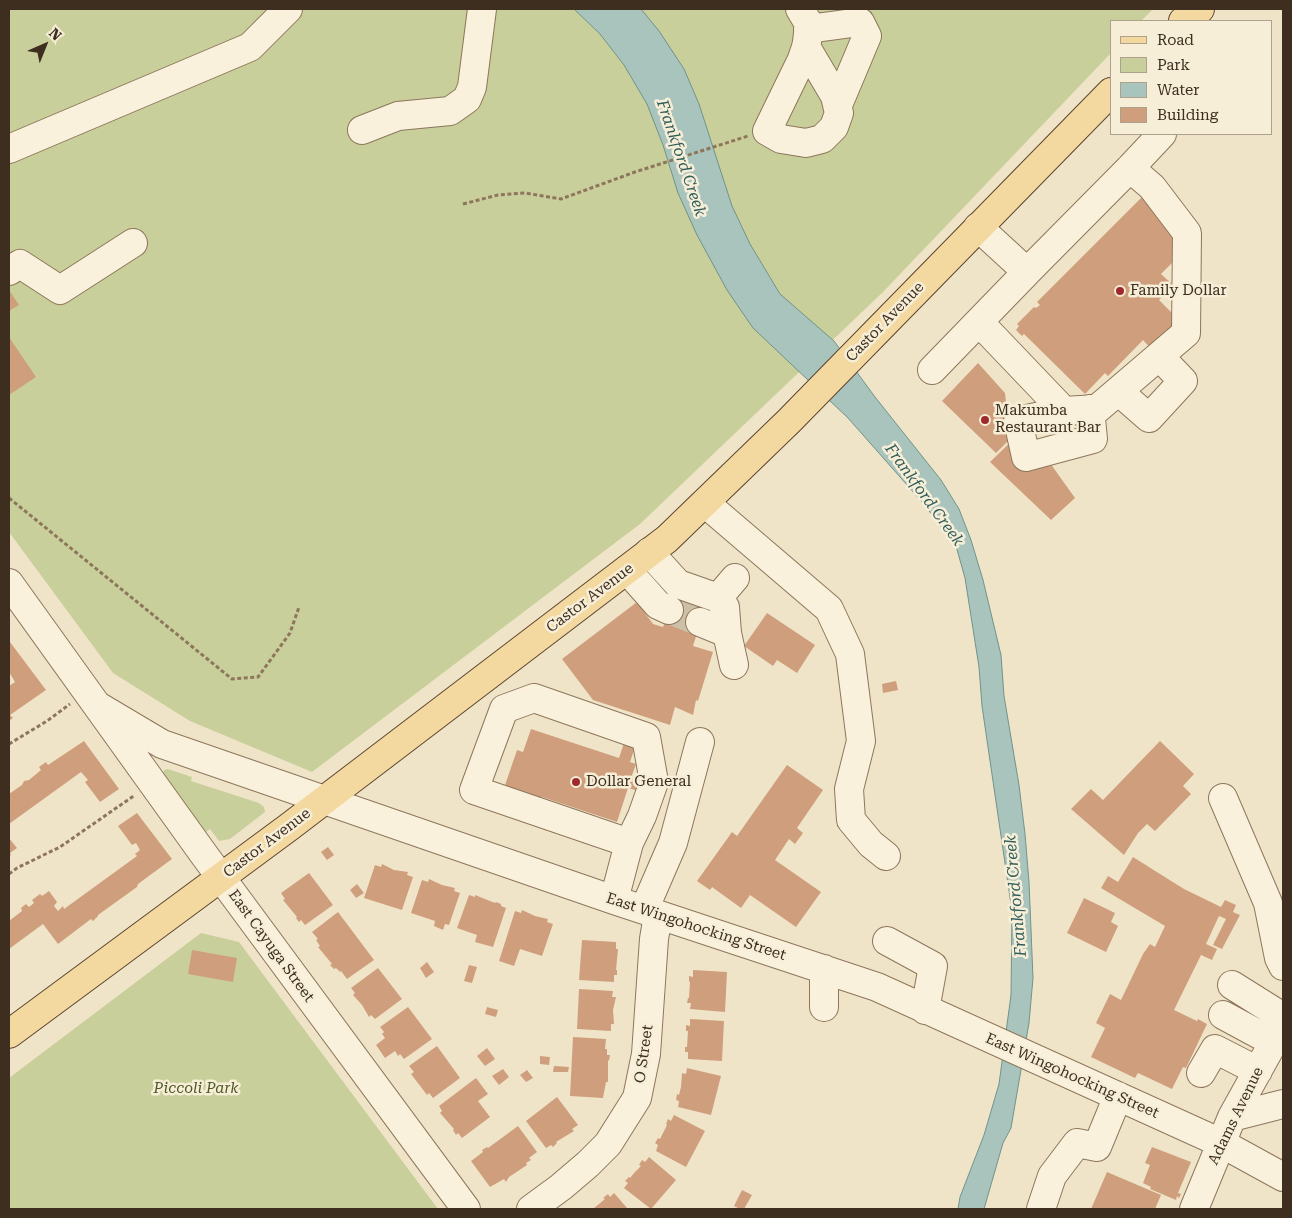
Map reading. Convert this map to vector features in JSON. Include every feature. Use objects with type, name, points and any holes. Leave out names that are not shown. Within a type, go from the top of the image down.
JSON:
[{"type":"main road","points":[[1184,20],[1200,9]]},
{"type":"main road","name":"Castor Avenue","points":[[9,1034],[324,800],[667,539],[789,421],[1110,93]]},
{"type":"street","points":[[9,149],[250,47],[288,9]]},
{"type":"street","points":[[362,130],[398,116],[450,111],[468,98],[472,87],[482,9]]},
{"type":"street","points":[[805,28],[860,22],[867,36],[838,105]]},
{"type":"street","points":[[805,28],[835,96],[839,113],[834,127],[822,139],[806,143],[761,132],[802,59],[805,28]]},
{"type":"street","points":[[932,370],[1161,135]]},
{"type":"street","points":[[979,322],[1077,410],[1097,409],[1186,333],[1187,233],[1152,187],[1130,168]]},
{"type":"street","points":[[978,227],[1027,272]]},
{"type":"street","points":[[9,271],[20,264],[60,290],[134,243]]},
{"type":"street","points":[[1118,391],[1150,418],[1183,380],[1159,356]]},
{"type":"street","points":[[705,502],[829,609],[850,654],[861,741],[849,788],[851,820],[870,844],[886,856]]},
{"type":"street","points":[[649,552],[678,584],[726,588],[727,633],[734,665]]},
{"type":"street","points":[[627,570],[658,605],[669,610]]},
{"type":"street","name":"East Cayuga Street","points":[[9,583],[220,878],[466,1209]]},
{"type":"street","points":[[700,622],[727,633]]},
{"type":"street","points":[[482,680],[504,709]]},
{"type":"street","points":[[614,900],[629,844],[642,816],[654,782],[646,737],[534,698],[504,709],[474,790],[629,844]]},
{"type":"street","name":"East Wingohocking Street","points":[[93,699],[162,744],[614,900],[877,987],[1221,1144],[1283,1177]]},
{"type":"street","name":"O Street","points":[[531,1209],[561,1187],[608,1144],[637,1098],[646,1054],[654,939],[651,912],[673,843],[700,742]]},
{"type":"street","points":[[1223,798],[1268,903],[1283,966]]},
{"type":"street","points":[[888,941],[933,966],[925,1010]]},
{"type":"street","points":[[824,970],[824,1007]]},
{"type":"street","points":[[1232,985],[1283,1017]]},
{"type":"street","points":[[1224,1016],[1278,1034]]},
{"type":"street","name":"Adams Avenue","points":[[1194,1209],[1232,1117],[1278,1034]]},
{"type":"street","points":[[1200,1073],[1215,1049],[1258,1071]]},
{"type":"street","points":[[1041,1209],[1052,1176],[1077,1143],[1097,1147],[1118,1096]]},
{"type":"street","points":[[1232,1117],[1283,1104]]},
{"type":"path","points":[[463,204],[498,194],[525,193],[561,199],[635,172],[761,132]]},
{"type":"path","points":[[9,498],[232,679],[258,677],[290,633],[299,607]]},
{"type":"path","points":[[9,744],[47,721],[93,699]]},
{"type":"path","points":[[9,874],[17,868],[60,847],[152,784]]},
{"type":"green space","points":[[9,9],[1153,9],[1142,20],[1110,20],[1110,54],[883,292],[640,524],[312,772],[190,721],[113,673],[9,532]]},
{"type":"green space","points":[[168,769],[192,777],[191,781],[259,803],[264,807],[265,812],[230,839],[219,841],[210,829],[206,832],[163,774],[164,770]]},
{"type":"green space","name":"Piccoli Park","points":[[201,933],[239,942],[438,1209],[9,1209],[9,1078]]},
{"type":"water","name":"Frankford Creek","points":[[574,9],[641,9],[659,31],[684,69],[699,104],[732,206],[750,244],[780,294],[834,341],[875,397],[941,480],[959,509],[971,540],[983,580],[1001,655],[1004,696],[1025,834],[1033,978],[1029,1023],[1011,1128],[1003,1143],[984,1209],[958,1209],[960,1197],[984,1135],[999,1084],[1011,995],[1012,911],[982,706],[979,667],[965,578],[956,546],[923,503],[848,418],[753,328],[727,290],[697,235],[678,193],[663,145],[647,104],[624,65],[600,34]]},
{"type":"building","points":[[1142,197],[1183,238],[1183,252],[1161,274],[1173,285],[1159,300],[1182,323],[1154,352],[1143,340],[1108,376],[1105,373],[1085,394],[1024,334],[1022,336],[1016,330],[1019,326],[1017,324],[1034,307],[1036,308],[1040,305],[1037,302]]},
{"type":"building","points":[[9,290],[19,305],[9,311]]},
{"type":"building","points":[[9,337],[36,377],[9,395]]},
{"type":"building","name":"Makumba Restaurant Bar","points":[[978,363],[1005,393],[1010,439],[996,453],[942,401]]},
{"type":"building","points":[[1025,428],[1075,498],[1051,520],[990,462]]},
{"type":"building","points":[[673,595],[706,605],[693,646],[713,652],[698,701],[696,700],[693,715],[675,707],[670,725],[593,700],[562,659],[637,602],[653,624],[663,627]]},
{"type":"building","points":[[767,613],[815,645],[797,673],[777,660],[773,666],[744,646]]},
{"type":"building","points":[[10,642],[46,690],[10,715],[13,718],[9,721],[9,686],[15,682],[9,672]]},
{"type":"building","points":[[896,681],[898,690],[883,693],[882,684]]},
{"type":"building","points":[[531,729],[619,758],[625,740],[636,744],[630,762],[636,764],[631,778],[637,780],[637,777],[642,778],[646,793],[628,788],[617,822],[542,797],[540,803],[503,791],[517,750],[523,752]]},
{"type":"building","points":[[84,741],[119,789],[100,802],[85,782],[88,780],[81,772],[9,824],[9,794],[41,770],[39,767],[46,762],[48,765]]},
{"type":"building","points":[[1160,741],[1194,774],[1183,786],[1191,794],[1155,831],[1147,824],[1138,833],[1124,855],[1071,809],[1091,789],[1103,800]]},
{"type":"building","points":[[787,765],[823,790],[797,828],[803,833],[795,844],[789,839],[775,860],[821,892],[796,927],[750,895],[741,908],[712,887],[710,890],[697,881],[732,832],[737,836]]},
{"type":"building","points":[[137,813],[172,859],[98,915],[93,921],[91,919],[58,944],[43,924],[9,949],[9,921],[22,911],[21,908],[26,904],[29,907],[34,903],[32,900],[40,894],[42,896],[49,891],[57,902],[54,906],[58,911],[63,906],[64,909],[137,856],[135,854],[140,850],[136,843],[132,845],[118,826]]},
{"type":"building","points":[[9,838],[17,848],[10,853],[9,857]]},
{"type":"building","points":[[328,847],[334,855],[327,860],[321,852]]},
{"type":"building","points":[[1133,857],[1184,889],[1221,907],[1225,900],[1236,905],[1233,912],[1240,915],[1222,949],[1213,945],[1226,919],[1219,916],[1206,944],[1217,949],[1212,960],[1201,955],[1174,1010],[1207,1024],[1186,1068],[1183,1067],[1172,1089],[1138,1073],[1135,1078],[1091,1057],[1105,1028],[1096,1023],[1110,994],[1121,1000],[1143,954],[1150,944],[1155,947],[1165,926],[1101,888],[1108,876],[1118,882]]},
{"type":"building","points":[[382,864],[394,870],[408,872],[407,875],[413,877],[402,910],[364,898],[375,865],[381,867]]},
{"type":"building","points":[[309,873],[333,905],[305,925],[296,918],[283,900],[285,899],[281,893]]},
{"type":"building","points":[[429,879],[455,888],[454,891],[460,893],[449,925],[445,924],[443,930],[434,926],[435,921],[411,913],[422,880],[428,882]]},
{"type":"building","points":[[357,884],[364,893],[356,898],[350,890]]},
{"type":"building","points":[[469,895],[475,897],[475,895],[496,902],[506,908],[493,947],[475,942],[477,935],[457,928]]},
{"type":"building","points":[[1084,898],[1115,913],[1111,922],[1118,926],[1106,952],[1067,933]]},
{"type":"building","points":[[522,910],[548,919],[547,922],[553,924],[542,956],[520,949],[514,966],[499,961],[515,911],[521,913]]},
{"type":"building","points":[[338,912],[374,960],[347,979],[341,971],[336,968],[334,969],[330,965],[332,964],[318,947],[320,946],[316,940],[318,939],[312,932]]},
{"type":"building","points":[[582,940],[616,942],[616,949],[618,949],[617,975],[614,975],[614,982],[579,980]]},
{"type":"building","points":[[192,950],[237,958],[233,982],[188,974]]},
{"type":"building","points":[[427,962],[434,972],[426,978],[420,968]]},
{"type":"building","points":[[469,965],[477,967],[472,983],[464,981]]},
{"type":"building","points":[[378,968],[402,999],[375,1019],[371,1015],[369,1017],[353,995],[355,993],[351,988]]},
{"type":"building","points":[[693,970],[727,972],[725,1012],[690,1009],[691,1003],[687,1003],[689,998],[689,976],[693,977]]},
{"type":"building","points":[[579,989],[613,991],[612,997],[616,997],[613,1010],[614,1024],[611,1024],[611,1031],[577,1029]]},
{"type":"building","points":[[408,1007],[432,1039],[404,1059],[400,1054],[398,1056],[395,1051],[385,1058],[376,1045],[385,1038],[382,1034],[384,1032],[380,1027]]},
{"type":"building","points":[[487,1007],[498,1010],[496,1017],[485,1014]]},
{"type":"building","points":[[690,1019],[724,1021],[722,1061],[688,1059],[688,1052],[685,1052],[688,1031],[686,1031],[686,1025],[690,1026]]},
{"type":"building","points":[[573,1037],[606,1039],[605,1049],[607,1049],[607,1055],[610,1055],[608,1060],[608,1082],[606,1082],[603,1098],[570,1096]]},
{"type":"building","points":[[437,1046],[460,1078],[433,1098],[429,1093],[427,1095],[411,1074],[414,1072],[409,1066]]},
{"type":"building","points":[[487,1048],[495,1059],[485,1066],[477,1056]]},
{"type":"building","points":[[540,1056],[550,1057],[549,1065],[540,1064]]},
{"type":"building","points":[[554,1066],[569,1067],[568,1072],[553,1072]]},
{"type":"building","points":[[687,1068],[721,1076],[711,1115],[678,1107],[677,1094],[679,1095],[681,1087],[682,1073],[686,1074]]},
{"type":"building","points":[[503,1069],[509,1077],[499,1085],[492,1076]]},
{"type":"building","points":[[527,1070],[533,1078],[526,1082],[520,1075]]},
{"type":"building","points":[[476,1078],[488,1094],[478,1101],[490,1117],[462,1138],[458,1133],[456,1135],[454,1129],[440,1113],[442,1111],[439,1106]]},
{"type":"building","points":[[557,1097],[578,1125],[572,1129],[574,1131],[556,1142],[553,1147],[551,1145],[546,1148],[526,1121]]},
{"type":"building","points":[[674,1115],[705,1131],[686,1167],[656,1151],[658,1145],[655,1143],[658,1138],[660,1139],[668,1119],[671,1121]]},
{"type":"building","points":[[518,1126],[537,1152],[529,1158],[531,1160],[526,1163],[527,1165],[509,1177],[506,1182],[504,1179],[490,1187],[471,1161],[483,1152],[482,1150],[488,1148]]},
{"type":"building","points":[[1152,1147],[1191,1162],[1178,1193],[1181,1194],[1179,1198],[1177,1196],[1176,1200],[1150,1189],[1151,1187],[1143,1183],[1150,1165],[1145,1163]]},
{"type":"building","points":[[649,1157],[676,1180],[651,1209],[624,1188],[628,1183],[625,1181],[641,1166],[639,1165],[642,1160],[645,1162]]},
{"type":"building","points":[[1107,1172],[1161,1195],[1155,1209],[1091,1209]]},
{"type":"building","points":[[742,1190],[752,1195],[744,1209],[740,1209],[734,1206]]},
{"type":"building","points":[[614,1193],[628,1209],[593,1209],[608,1194],[610,1197]]},
{"type":"tunnel","points":[[669,610],[700,622]]},
{"type":"place","name":"Family Dollar","points":[[1120,291]]},
{"type":"place","name":"Makumba Restaurant Bar","points":[[985,420]]},
{"type":"place","name":"Dollar General","points":[[576,782]]}]
